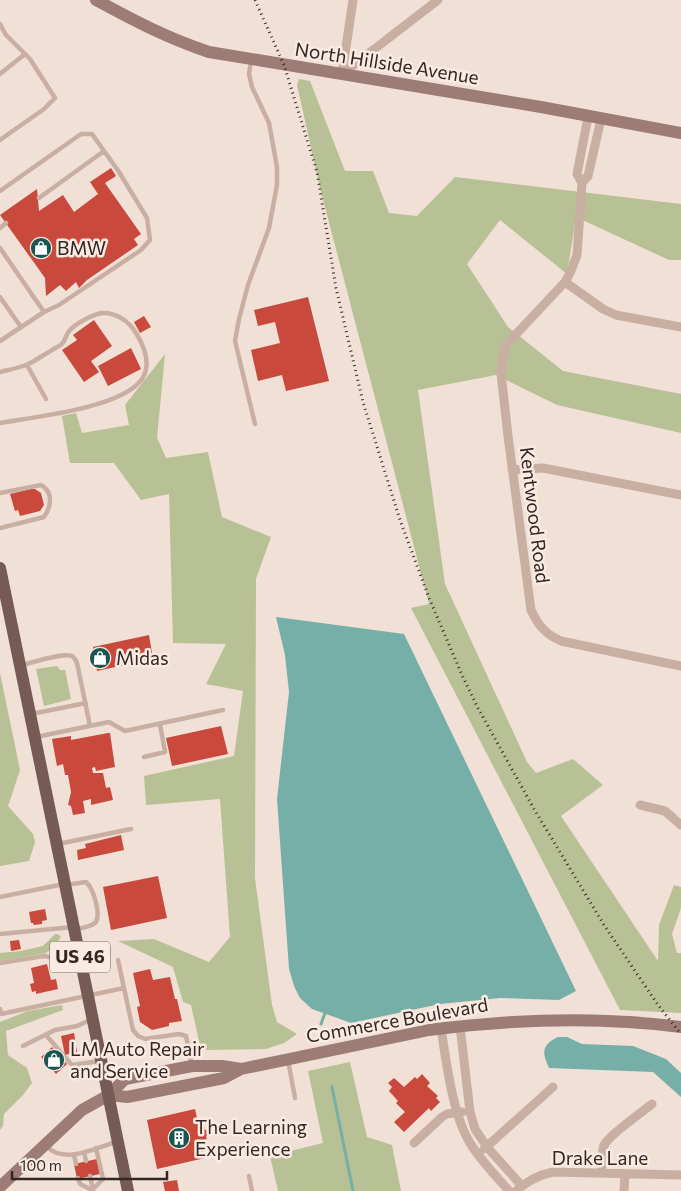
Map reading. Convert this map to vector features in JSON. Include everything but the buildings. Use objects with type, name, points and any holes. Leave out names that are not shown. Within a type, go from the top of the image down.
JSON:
[{"type":"main road","name":"North Hillside Avenue","points":[[96,0],[154,31],[209,52],[541,107],[681,133]]},
{"type":"main road","name":"US 46","points":[[0,568],[128,1191]]},
{"type":"main road","name":"Commerce Boulevard","points":[[109,1095],[125,1079],[192,1066],[241,1068],[442,1028],[507,1021],[555,1019],[631,1021],[681,1027]]},
{"type":"main road","name":"Commerce Boulevard","points":[[109,1095],[128,1097],[224,1078],[241,1068]]},
{"type":"main road","points":[[0,1187],[82,1110],[109,1095]]},
{"type":"street","points":[[342,74],[353,0]]},
{"type":"street","points":[[342,74],[438,0]]},
{"type":"street","name":"Kentwood Road","points":[[588,117],[577,174],[582,183],[577,255],[565,282],[506,345],[501,373],[531,610],[543,630],[561,641],[681,666]]},
{"type":"street","name":"Kentwood Road","points":[[582,183],[588,176],[601,119]]},
{"type":"street","points":[[565,282],[603,309],[616,315],[681,327]]},
{"type":"street","points":[[512,470],[543,468],[681,496]]},
{"type":"street","points":[[640,805],[665,811],[681,824]]},
{"type":"street","name":"Drake Lane","points":[[460,1026],[470,1112],[475,1129],[519,1188],[538,1176],[553,1172],[681,1175]]},
{"type":"street","points":[[442,1028],[457,1112],[470,1143],[509,1191]]},
{"type":"street","points":[[478,1154],[553,1087]]},
{"type":"street","points":[[602,1173],[602,1153],[605,1144],[613,1134],[652,1104]]},
{"type":"street","points":[[414,1143],[447,1114],[470,1112]]},
{"type":"street","points":[[624,1191],[625,1174]]},
{"type":"lane","points":[[0,24],[6,35],[30,59],[55,98],[34,117],[0,140]]},
{"type":"lane","points":[[0,39],[6,35]]},
{"type":"lane","points":[[0,74],[25,54]]},
{"type":"lane","points":[[252,60],[250,74],[252,87],[269,123],[277,167],[277,185],[269,228],[248,285],[238,319],[235,341],[254,424]]},
{"type":"lane","points":[[0,191],[81,134],[92,134],[119,172],[147,218],[150,240],[141,250],[59,306],[44,312],[0,341]]},
{"type":"lane","points":[[39,198],[104,151]]},
{"type":"lane","points":[[0,228],[6,223]]},
{"type":"lane","points":[[0,248],[44,312]]},
{"type":"lane","points":[[0,297],[21,327]]},
{"type":"lane","points":[[0,372],[27,365],[62,344],[68,331],[93,315],[102,313],[113,314],[125,320],[134,330],[144,348],[146,358],[143,378],[132,390],[114,399],[88,407],[0,423]]},
{"type":"lane","points":[[27,365],[46,399]]},
{"type":"lane","points":[[0,493],[41,485],[48,493],[50,504],[44,517],[0,528]]},
{"type":"lane","points":[[20,666],[59,656],[72,656],[77,663],[90,726]]},
{"type":"lane","points":[[30,714],[86,703]]},
{"type":"lane","points":[[35,737],[109,722],[125,731],[223,710]]},
{"type":"lane","points":[[144,757],[165,752],[160,724]]},
{"type":"lane","points":[[57,844],[131,828]]},
{"type":"lane","points":[[0,897],[86,882],[92,890],[98,915],[94,924],[74,928],[0,934]]},
{"type":"lane","points":[[0,963],[44,956],[82,964]]},
{"type":"lane","points":[[118,960],[135,1034],[145,1039],[179,1034],[186,1036],[192,1066]]},
{"type":"lane","points":[[0,1012],[124,988]]},
{"type":"lane","points":[[22,1046],[54,1030],[77,1026],[93,1018]]},
{"type":"lane","points":[[46,1035],[72,1065],[102,1061]]},
{"type":"lane","points":[[287,1059],[295,1098]]},
{"type":"lane","points":[[45,1145],[53,1153],[74,1155],[118,1141]]},
{"type":"lane","points":[[93,1191],[103,1179],[96,1148]]},
{"type":"lane","points":[[84,1152],[86,1161]]},
{"type":"lane","points":[[74,1155],[76,1164]]},
{"type":"lane","points":[[90,1176],[93,1191]]},
{"type":"lane","points":[[249,1176],[252,1191]]},
{"type":"lane","points":[[78,1178],[80,1184],[93,1191]]},
{"type":"green space","points":[[299,79],[310,81],[345,171],[373,171],[389,213],[417,216],[455,177],[681,204],[681,260],[669,260],[576,217],[567,274],[500,220],[467,264],[508,327],[563,371],[681,394],[681,433],[557,405],[496,375],[418,390],[445,584],[527,762],[536,773],[573,759],[603,785],[561,816],[658,961],[659,925],[674,885],[681,887],[681,908],[672,934],[677,953],[681,953],[681,1013],[620,1010],[411,608],[429,604],[320,188],[297,85]]},
{"type":"green space","points":[[165,354],[157,438],[166,458],[208,452],[222,517],[271,537],[256,579],[255,878],[272,1005],[277,1022],[297,1034],[284,1043],[266,1049],[201,1050],[191,1005],[183,1002],[173,967],[118,941],[154,939],[209,962],[230,937],[220,799],[146,805],[144,776],[234,756],[243,691],[206,684],[226,644],[173,643],[169,494],[141,500],[114,463],[70,463],[62,416],[76,413],[82,433],[129,425],[125,405]]},
{"type":"green space","points":[[57,666],[60,670],[65,670],[71,699],[44,706],[36,669]]},
{"type":"green space","points":[[0,673],[20,770],[8,806],[33,834],[35,842],[29,861],[0,866]]},
{"type":"green space","points":[[55,934],[61,937],[53,948],[46,953],[0,961],[0,953],[43,946]]},
{"type":"green space","points":[[62,1005],[63,1010],[6,1031],[8,1055],[27,1068],[32,1083],[4,1114],[3,1126],[0,1130],[0,1022],[28,1011]]},
{"type":"green space","points":[[350,1062],[367,1137],[392,1145],[401,1191],[278,1191],[270,1156],[323,1143],[308,1071]]},
{"type":"water","points":[[276,617],[404,634],[576,991],[559,1000],[500,998],[440,1004],[351,1023],[312,1009],[300,998],[289,969],[277,799],[289,692],[285,655]]},
{"type":"water","points":[[558,1037],[567,1037],[582,1044],[633,1046],[666,1059],[681,1073],[681,1097],[653,1072],[549,1068],[544,1054],[546,1046]]},
{"type":"waterway","points":[[321,1024],[325,1013]]},
{"type":"waterway","points":[[332,1087],[353,1191]]},
{"type":"railway","points":[[255,0],[284,65],[317,172],[336,288],[363,402],[400,520],[429,598],[478,708],[534,809],[604,925],[658,1005],[681,1034]]},
{"type":"place","name":"BMW","points":[[41,248]]},
{"type":"place","name":"Midas","points":[[100,658]]},
{"type":"place","name":"LM Auto Repair and Service","points":[[54,1060]]},
{"type":"place","name":"The Learning Experience","points":[[179,1138]]}]
